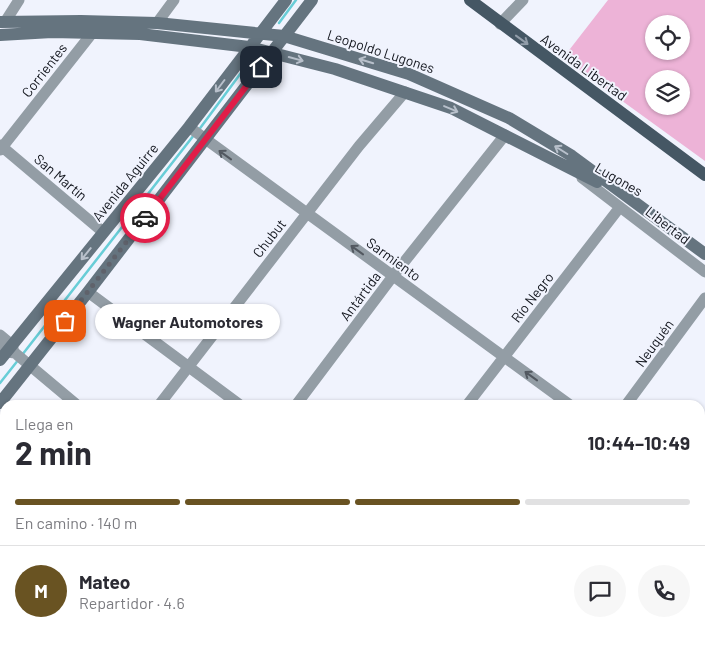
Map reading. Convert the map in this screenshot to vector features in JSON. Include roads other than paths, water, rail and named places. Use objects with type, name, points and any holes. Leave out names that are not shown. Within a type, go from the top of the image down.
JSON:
[{"type":"main road","name":"Avenida Aguirre","points":[[7,351],[103,232],[196,134],[249,47],[286,0]]},
{"type":"main road","points":[[2,400],[28,364],[88,292],[196,134],[272,52],[312,0]]},
{"type":"main road","name":"Avenida Libertad","points":[[470,0],[705,174]]},
{"type":"main road","name":"Leopoldo Lugones","points":[[2,22],[82,20],[157,23],[196,26],[258,35],[284,36],[409,74],[509,118],[572,156],[705,254]]},
{"type":"main road","points":[[0,35],[92,32],[140,34],[249,47],[272,52],[335,69],[451,108],[564,165]]},
{"type":"main road","name":"Lugones","points":[[564,165],[658,219]]},
{"type":"street","points":[[2,22],[19,0]]},
{"type":"street","points":[[157,23],[174,0]]},
{"type":"street","points":[[500,24],[523,0]]},
{"type":"street","name":"Corrientes","points":[[1,147],[92,32]]},
{"type":"street","name":"Chubut","points":[[163,400],[307,214],[405,92]]},
{"type":"street","name":"Sarmiento","points":[[196,134],[563,400]]},
{"type":"street","name":"Antártida","points":[[300,400],[393,276],[505,135]]},
{"type":"street","name":"San Martín","points":[[1,147],[103,232]]},
{"type":"street","name":"Libertad","points":[[564,165],[705,272]]},
{"type":"street","name":"Río Negro","points":[[471,400],[620,207]]},
{"type":"street","points":[[88,292],[233,400]]},
{"type":"street","name":"Neuquén","points":[[630,400],[705,298]]},
{"type":"street","points":[[0,335],[7,351],[28,364],[71,400]]},
{"type":"waterway","points":[[279,23],[296,0]]},
{"type":"waterway","points":[[198,131],[255,54]]},
{"type":"waterway","points":[[22,355],[194,135]]},
{"type":"waterway","points":[[0,383],[19,359]]},
{"type":"place","name":"Wagner Automotores","points":[[65,321]]}]
